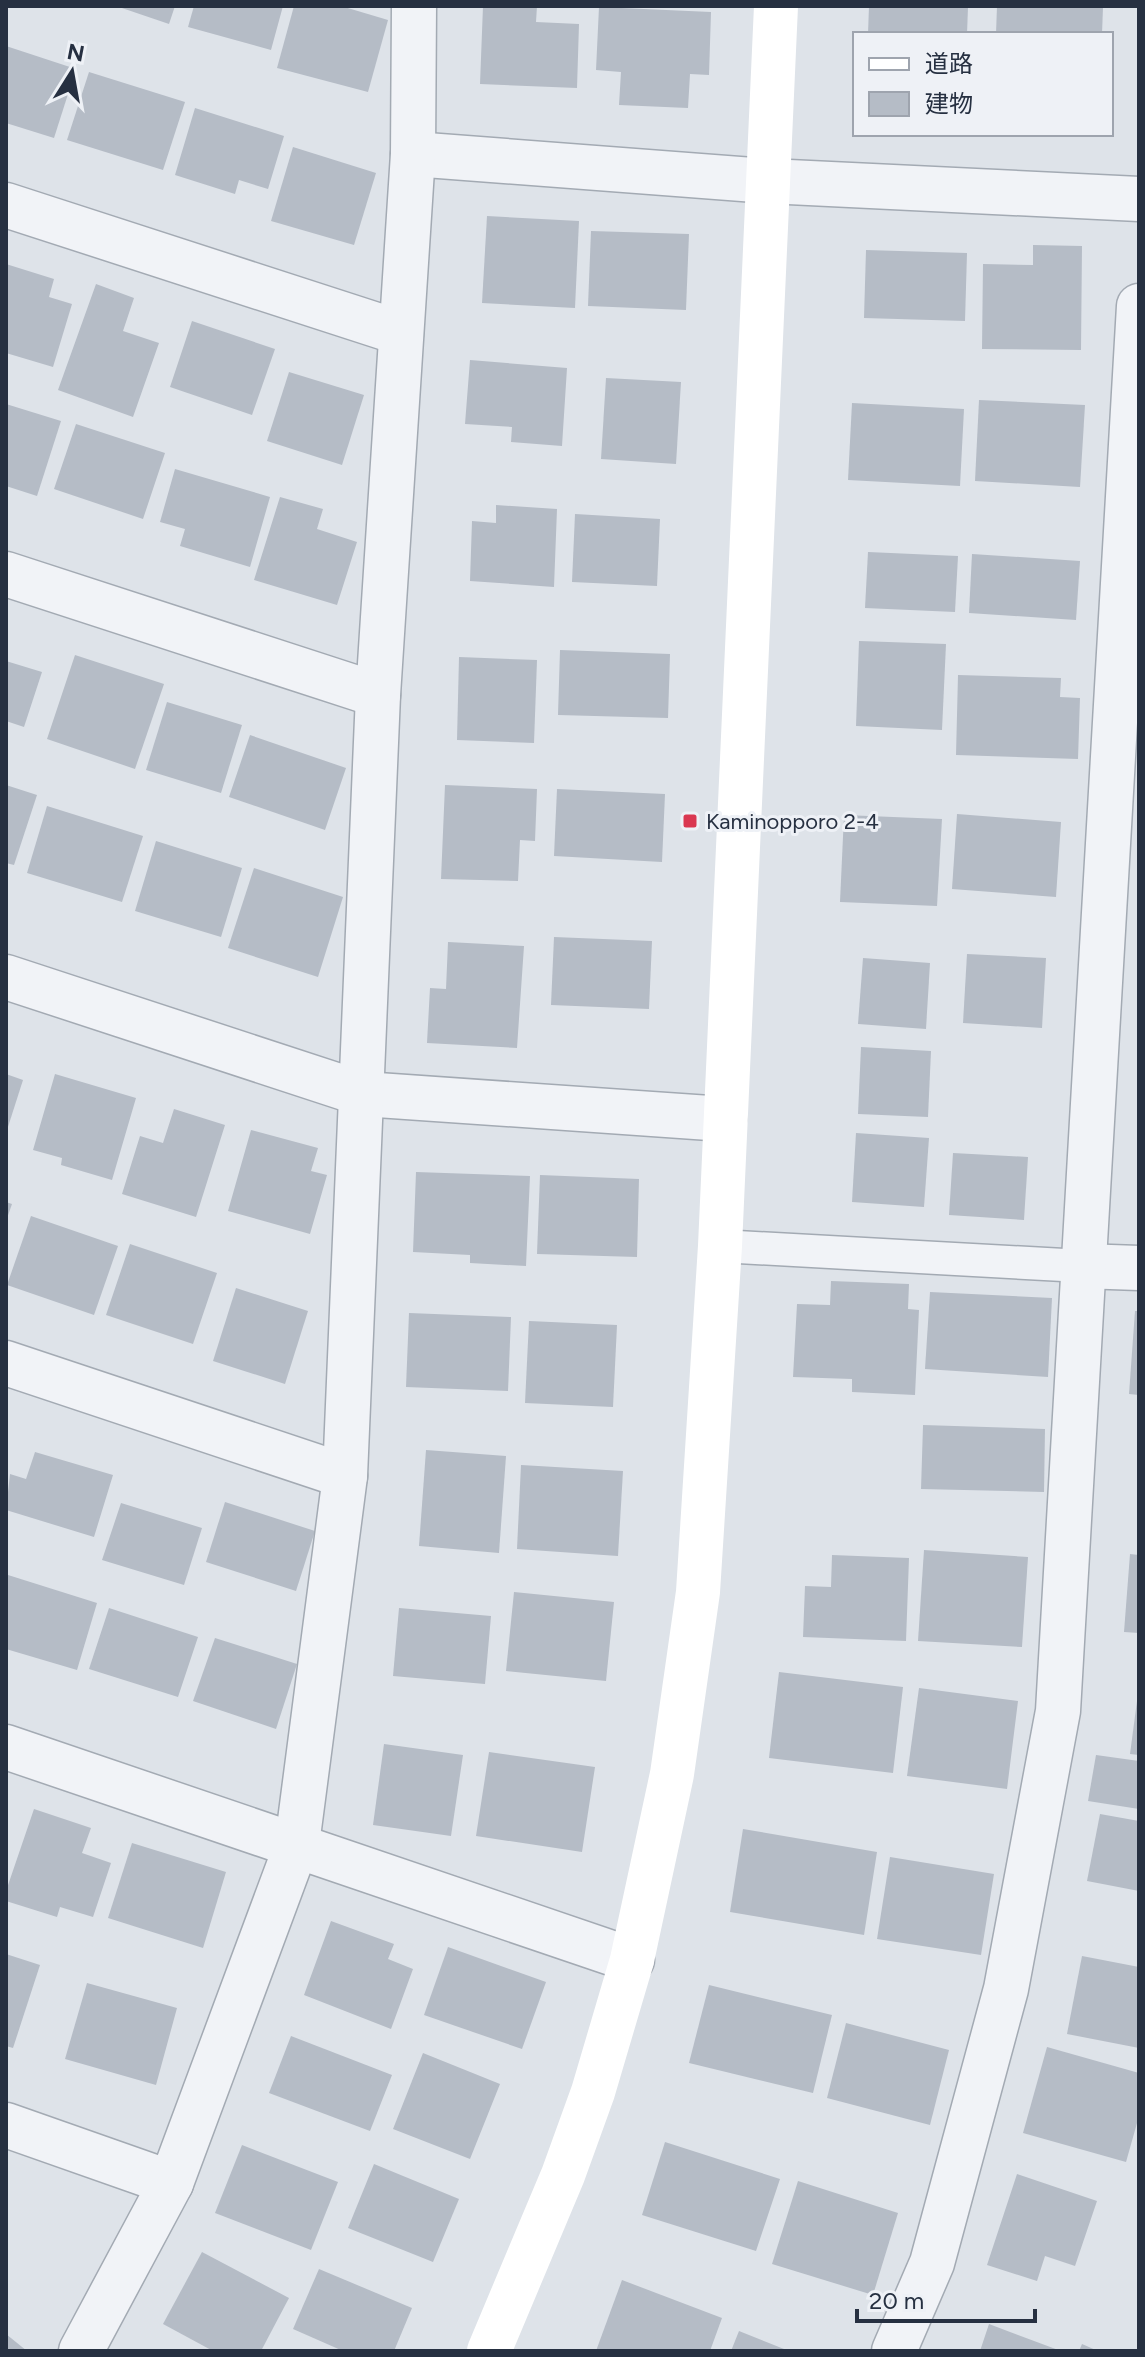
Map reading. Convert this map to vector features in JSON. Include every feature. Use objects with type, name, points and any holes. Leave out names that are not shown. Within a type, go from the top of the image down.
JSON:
[{"type":"street","points":[[81,2351],[171,2183],[297,1844],[345,1476],[378,695],[413,154],[414,6]]},
{"type":"street","points":[[489,2351],[563,2175],[593,2092],[632,1960],[672,1774],[698,1592],[720,1246],[776,6]]},
{"type":"street","points":[[413,154],[768,181],[1139,199]]},
{"type":"street","points":[[6,205],[401,333]]},
{"type":"street","points":[[894,2351],[932,2263],[1006,1989],[1058,1711],[1139,306]]},
{"type":"street","points":[[6,574],[378,695]]},
{"type":"street","points":[[6,977],[363,1094],[724,1119]]},
{"type":"street","points":[[1082,1266],[1139,1268]]},
{"type":"street","points":[[6,1363],[345,1476]]},
{"type":"street","points":[[6,1747],[632,1960]]},
{"type":"street","points":[[6,2125],[171,2183]]},
{"type":"lane","points":[[720,1246],[1082,1266]]},
{"type":"building","points":[[116,6],[175,6],[169,24]]},
{"type":"building","points":[[194,6],[283,6],[271,50],[188,27]]},
{"type":"building","points":[[294,6],[341,6],[388,20],[368,92],[277,68]]},
{"type":"building","points":[[483,6],[537,6],[536,22],[579,24],[577,88],[480,84]]},
{"type":"building","points":[[869,6],[968,7],[967,32],[868,32]]},
{"type":"building","points":[[997,6],[1103,7],[1102,32],[996,32]]},
{"type":"building","points":[[599,7],[711,12],[709,75],[690,74],[688,108],[619,105],[621,72],[596,70]]},
{"type":"building","points":[[6,46],[76,69],[54,138],[6,123]]},
{"type":"building","points":[[89,72],[185,102],[163,170],[67,140]]},
{"type":"building","points":[[195,108],[284,136],[268,189],[239,180],[235,194],[175,175]]},
{"type":"building","points":[[293,147],[376,173],[354,245],[271,221]]},
{"type":"building","points":[[487,216],[579,221],[575,308],[482,303]]},
{"type":"building","points":[[591,231],[689,234],[686,310],[588,306]]},
{"type":"building","points":[[1033,245],[1082,246],[1081,350],[982,349],[983,264],[1033,265]]},
{"type":"building","points":[[866,250],[967,253],[965,321],[864,318]]},
{"type":"building","points":[[6,264],[54,279],[49,297],[72,304],[53,367],[6,353]]},
{"type":"building","points":[[96,284],[134,298],[123,331],[159,343],[133,417],[58,390]]},
{"type":"building","points":[[192,321],[275,349],[252,415],[170,387]]},
{"type":"building","points":[[470,360],[567,368],[562,446],[511,442],[512,427],[465,424]]},
{"type":"building","points":[[289,372],[364,395],[342,465],[267,441]]},
{"type":"building","points":[[606,378],[681,382],[676,464],[601,459]]},
{"type":"building","points":[[979,400],[1085,405],[1080,487],[975,481]]},
{"type":"building","points":[[852,403],[964,409],[960,486],[848,480]]},
{"type":"building","points":[[6,404],[61,421],[37,496],[6,486]]},
{"type":"building","points":[[76,424],[165,453],[143,519],[54,489]]},
{"type":"building","points":[[175,469],[270,497],[250,567],[180,546],[185,529],[160,522]]},
{"type":"building","points":[[280,497],[323,509],[317,529],[357,542],[337,605],[254,580]]},
{"type":"building","points":[[496,505],[557,509],[554,587],[470,581],[472,521],[496,523]]},
{"type":"building","points":[[575,514],[660,519],[657,586],[572,582]]},
{"type":"building","points":[[868,552],[958,556],[955,612],[865,608]]},
{"type":"building","points":[[972,554],[1080,561],[1076,620],[969,613]]},
{"type":"building","points":[[859,641],[946,644],[942,730],[856,726]]},
{"type":"building","points":[[560,650],[670,654],[668,718],[558,715]]},
{"type":"building","points":[[75,655],[164,684],[135,769],[47,739]]},
{"type":"building","points":[[459,657],[537,660],[534,743],[457,740]]},
{"type":"building","points":[[6,661],[42,672],[24,727],[6,721]]},
{"type":"building","points":[[958,675],[1061,678],[1060,697],[1080,698],[1078,759],[956,755]]},
{"type":"building","points":[[167,702],[242,725],[221,793],[146,770]]},
{"type":"building","points":[[250,735],[346,768],[325,830],[229,797]]},
{"type":"building","points":[[6,785],[37,795],[14,865],[6,863]]},
{"type":"building","points":[[445,785],[537,789],[535,841],[520,840],[518,881],[441,879]]},
{"type":"building","points":[[557,789],[665,794],[662,862],[554,856]]},
{"type":"building","points":[[47,806],[143,836],[122,902],[27,873]]},
{"type":"building","points":[[957,814],[1061,822],[1056,897],[952,889]]},
{"type":"building","points":[[844,815],[942,819],[937,906],[840,902]]},
{"type":"building","points":[[156,841],[242,868],[221,937],[135,911]]},
{"type":"building","points":[[254,868],[343,897],[318,977],[228,948]]},
{"type":"building","points":[[554,937],[652,941],[649,1009],[551,1005]]},
{"type":"building","points":[[448,942],[524,946],[517,1048],[427,1043],[430,988],[446,989]]},
{"type":"building","points":[[967,954],[1046,958],[1042,1028],[963,1023]]},
{"type":"building","points":[[863,958],[930,963],[926,1029],[858,1024]]},
{"type":"building","points":[[861,1047],[931,1051],[928,1117],[858,1114]]},
{"type":"building","points":[[6,1074],[23,1080],[7,1130],[6,1130]]},
{"type":"building","points":[[55,1074],[136,1098],[112,1180],[61,1165],[62,1158],[33,1150]]},
{"type":"building","points":[[174,1109],[225,1125],[196,1217],[122,1194],[140,1136],[163,1143]]},
{"type":"building","points":[[251,1130],[318,1148],[311,1171],[327,1175],[310,1234],[228,1211]]},
{"type":"building","points":[[856,1133],[929,1138],[924,1207],[852,1202]]},
{"type":"building","points":[[953,1153],[1028,1157],[1024,1220],[949,1215]]},
{"type":"building","points":[[416,1172],[530,1176],[526,1266],[470,1263],[470,1255],[413,1252]]},
{"type":"building","points":[[540,1175],[639,1179],[637,1257],[537,1254]]},
{"type":"building","points":[[6,1202],[12,1204],[6,1221]]},
{"type":"building","points":[[31,1216],[118,1246],[94,1315],[7,1285]]},
{"type":"building","points":[[130,1244],[217,1273],[193,1344],[106,1315]]},
{"type":"building","points":[[831,1281],[909,1284],[908,1309],[919,1310],[915,1395],[852,1392],[852,1379],[793,1377],[797,1304],[830,1305]]},
{"type":"building","points":[[236,1288],[308,1311],[285,1384],[213,1361]]},
{"type":"building","points":[[930,1292],[1052,1298],[1048,1377],[925,1369]]},
{"type":"building","points":[[1135,1311],[1139,1311],[1139,1395],[1129,1394]]},
{"type":"building","points":[[409,1313],[511,1317],[508,1391],[406,1387]]},
{"type":"building","points":[[529,1321],[617,1325],[613,1407],[525,1403]]},
{"type":"building","points":[[923,1425],[1045,1429],[1044,1492],[921,1489]]},
{"type":"building","points":[[426,1450],[506,1456],[499,1553],[419,1546]]},
{"type":"building","points":[[35,1452],[113,1475],[94,1537],[6,1510],[10,1474],[26,1479]]},
{"type":"building","points":[[521,1465],[623,1471],[618,1556],[517,1549]]},
{"type":"building","points":[[225,1502],[315,1531],[296,1591],[206,1562]]},
{"type":"building","points":[[121,1503],[202,1528],[184,1585],[102,1560]]},
{"type":"building","points":[[924,1550],[1028,1557],[1022,1647],[918,1641]]},
{"type":"building","points":[[1130,1554],[1139,1555],[1139,1633],[1124,1632]]},
{"type":"building","points":[[832,1555],[909,1558],[906,1641],[803,1637],[805,1586],[831,1587]]},
{"type":"building","points":[[8,1575],[97,1603],[77,1670],[6,1649]]},
{"type":"building","points":[[514,1592],[614,1602],[606,1681],[506,1671]]},
{"type":"building","points":[[109,1608],[198,1637],[178,1697],[89,1669]]},
{"type":"building","points":[[399,1608],[491,1616],[485,1684],[393,1676]]},
{"type":"building","points":[[215,1638],[297,1664],[276,1729],[193,1701]]},
{"type":"building","points":[[779,1672],[903,1687],[893,1773],[769,1758]]},
{"type":"building","points":[[919,1688],[1018,1701],[1007,1789],[907,1776]]},
{"type":"building","points":[[1139,1701],[1139,1755],[1130,1754]]},
{"type":"building","points":[[384,1744],[463,1755],[451,1836],[373,1825]]},
{"type":"building","points":[[489,1752],[595,1767],[582,1852],[476,1836]]},
{"type":"building","points":[[1096,1755],[1139,1761],[1139,1809],[1088,1801]]},
{"type":"building","points":[[34,1809],[91,1828],[82,1853],[111,1863],[93,1917],[60,1907],[57,1917],[6,1901],[6,1891]]},
{"type":"building","points":[[1100,1814],[1139,1821],[1139,1891],[1087,1881]]},
{"type":"building","points":[[743,1829],[877,1852],[864,1935],[730,1912]]},
{"type":"building","points":[[132,1843],[226,1872],[203,1948],[108,1918]]},
{"type":"building","points":[[890,1857],[994,1874],[981,1955],[877,1939]]},
{"type":"building","points":[[331,1921],[394,1944],[388,1959],[413,1969],[391,2029],[304,1995]]},
{"type":"building","points":[[448,1947],[546,1982],[522,2049],[424,2015]]},
{"type":"building","points":[[6,1954],[40,1965],[13,2048],[6,2046]]},
{"type":"building","points":[[1082,1956],[1139,1967],[1139,2048],[1067,2034]]},
{"type":"building","points":[[87,1983],[177,2008],[156,2085],[65,2059]]},
{"type":"building","points":[[709,1985],[832,2015],[813,2093],[689,2063]]},
{"type":"building","points":[[846,2023],[949,2050],[930,2125],[827,2098]]},
{"type":"building","points":[[291,2036],[392,2075],[370,2131],[269,2093]]},
{"type":"building","points":[[1047,2047],[1139,2073],[1139,2116],[1126,2162],[1023,2133]]},
{"type":"building","points":[[423,2053],[500,2084],[470,2159],[393,2129]]},
{"type":"building","points":[[665,2142],[780,2179],[756,2251],[642,2215]]},
{"type":"building","points":[[242,2145],[338,2182],[311,2250],[215,2213]]},
{"type":"building","points":[[374,2164],[459,2199],[433,2262],[348,2228]]},
{"type":"building","points":[[1017,2174],[1097,2201],[1075,2266],[1045,2256],[1037,2281],[987,2265]]},
{"type":"building","points":[[798,2181],[898,2213],[873,2295],[772,2264]]},
{"type":"building","points":[[202,2252],[289,2298],[261,2351],[213,2351],[163,2324]]},
{"type":"building","points":[[319,2269],[412,2308],[394,2351],[343,2351],[293,2329]]},
{"type":"building","points":[[622,2280],[722,2318],[710,2351],[596,2351]]},
{"type":"building","points":[[989,2324],[1061,2351],[980,2351]]},
{"type":"building","points":[[739,2331],[789,2351],[731,2351]]},
{"type":"building","points":[[6,2334],[27,2351],[6,2351]]},
{"type":"building","points":[[1082,2344],[1098,2351],[1079,2351]]},
{"type":"place","name":"Kaminopporo 2-4","points":[[690,821]]}]
